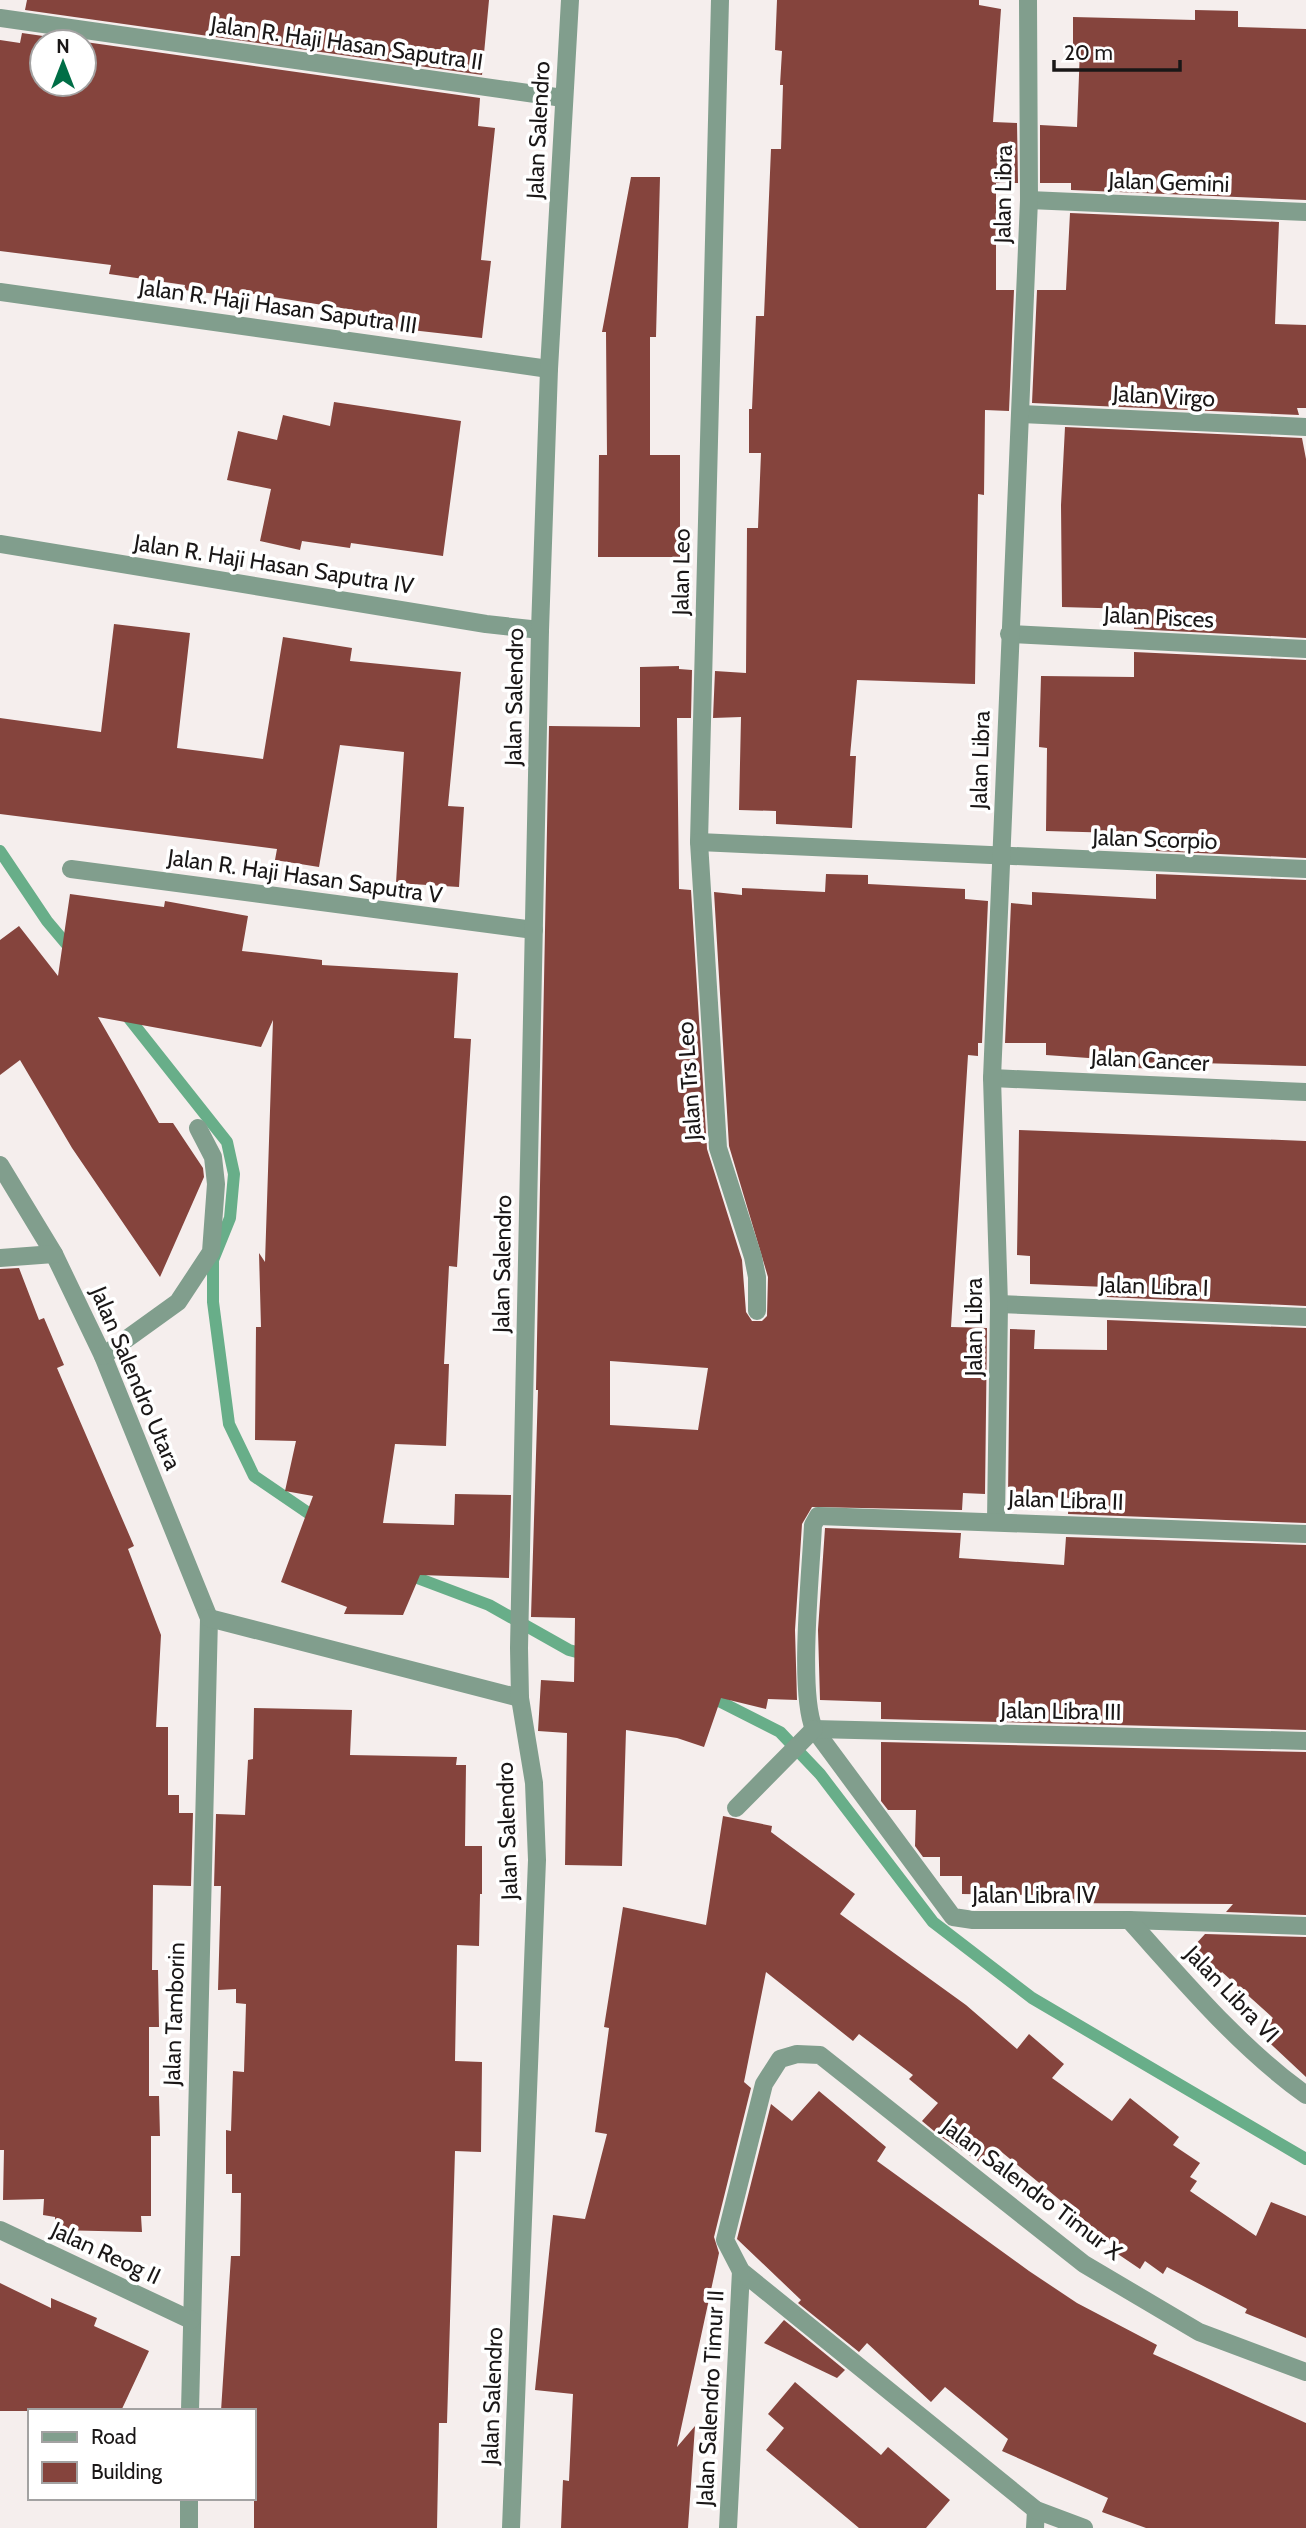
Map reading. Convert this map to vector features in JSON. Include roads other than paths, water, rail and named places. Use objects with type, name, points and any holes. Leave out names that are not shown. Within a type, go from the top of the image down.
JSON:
[{"type":"street","name":"Jalan Salendro","points":[[511,2528],[537,1860],[534,1783],[520,1698],[519,1648],[540,629],[549,369],[570,0]]},
{"type":"street","name":"Jalan Leo","points":[[699,842],[720,0]]},
{"type":"street","name":"Jalan Libra","points":[[996,1521],[999,1304],[992,1077],[1029,200],[1028,0]]},
{"type":"street","name":"Jalan R. Haji Hasan Saputra II","points":[[0,18],[563,98]]},
{"type":"street","name":"Jalan Gemini","points":[[1029,200],[1306,212]]},
{"type":"street","name":"Jalan R. Haji Hasan Saputra III","points":[[0,292],[549,369]]},
{"type":"street","name":"Jalan Virgo","points":[[1021,414],[1306,427]]},
{"type":"street","name":"Jalan R. Haji Hasan Saputra IV","points":[[0,544],[486,624],[540,629]]},
{"type":"street","name":"Jalan Pisces","points":[[1009,634],[1306,649]]},
{"type":"street","points":[[699,842],[1001,858]]},
{"type":"street","name":"Jalan Trs Leo","points":[[699,842],[718,1147],[753,1257],[757,1277],[757,1311]]},
{"type":"street","name":"Jalan Scorpio","points":[[1001,858],[1306,869]]},
{"type":"street","name":"Jalan R. Haji Hasan Saputra V","points":[[71,869],[534,930]]},
{"type":"street","name":"Jalan Cancer","points":[[992,1077],[1306,1092]]},
{"type":"street","points":[[103,1356],[178,1301],[211,1252],[216,1184],[213,1157],[198,1128]]},
{"type":"street","name":"Jalan Salendro Utara","points":[[0,1165],[54,1254],[103,1356],[209,1618]]},
{"type":"street","points":[[0,1258],[54,1254]]},
{"type":"street","name":"Jalan Libra I","points":[[999,1304],[1306,1317]]},
{"type":"street","name":"Jalan Libra II","points":[[808,1736],[812,1538],[815,1519],[825,1515],[1306,1534]]},
{"type":"street","points":[[209,1618],[520,1698]]},
{"type":"street","name":"Jalan Tamborin","points":[[190,2409],[209,1618]]},
{"type":"street","points":[[736,1808],[808,1736]]},
{"type":"street","name":"Jalan Libra III","points":[[808,1736],[1306,1741]]},
{"type":"street","name":"Jalan Libra IV","points":[[808,1736],[953,1917],[973,1920],[1129,1920],[1306,1926]]},
{"type":"street","name":"Jalan Libra VI","points":[[1129,1920],[1210,2012],[1278,2075],[1306,2095]]},
{"type":"street","name":"Jalan Salendro Timur X","points":[[741,2271],[726,2241],[764,2084],[779,2059],[797,2054],[820,2055],[1084,2264],[1199,2332],[1306,2372]]},
{"type":"street","name":"Jalan Reog II","points":[[0,2231],[191,2320]]},
{"type":"street","points":[[741,2271],[1036,2510],[1084,2528]]},
{"type":"street","name":"Jalan Salendro Timur II","points":[[728,2528],[741,2271]]},
{"type":"street","points":[[189,2500],[189,2528]]},
{"type":"street","points":[[1035,2528],[1036,2510]]},
{"type":"waterway","points":[[0,851],[47,921],[74,953]]},
{"type":"waterway","points":[[124,1012],[227,1142],[234,1174],[230,1218],[213,1260],[213,1302],[229,1424],[254,1476],[320,1521]]},
{"type":"waterway","points":[[404,1573],[489,1605],[569,1650],[588,1655]]},
{"type":"waterway","points":[[707,1695],[780,1732],[820,1774],[933,1922],[1032,1998],[1306,2159]]}]
